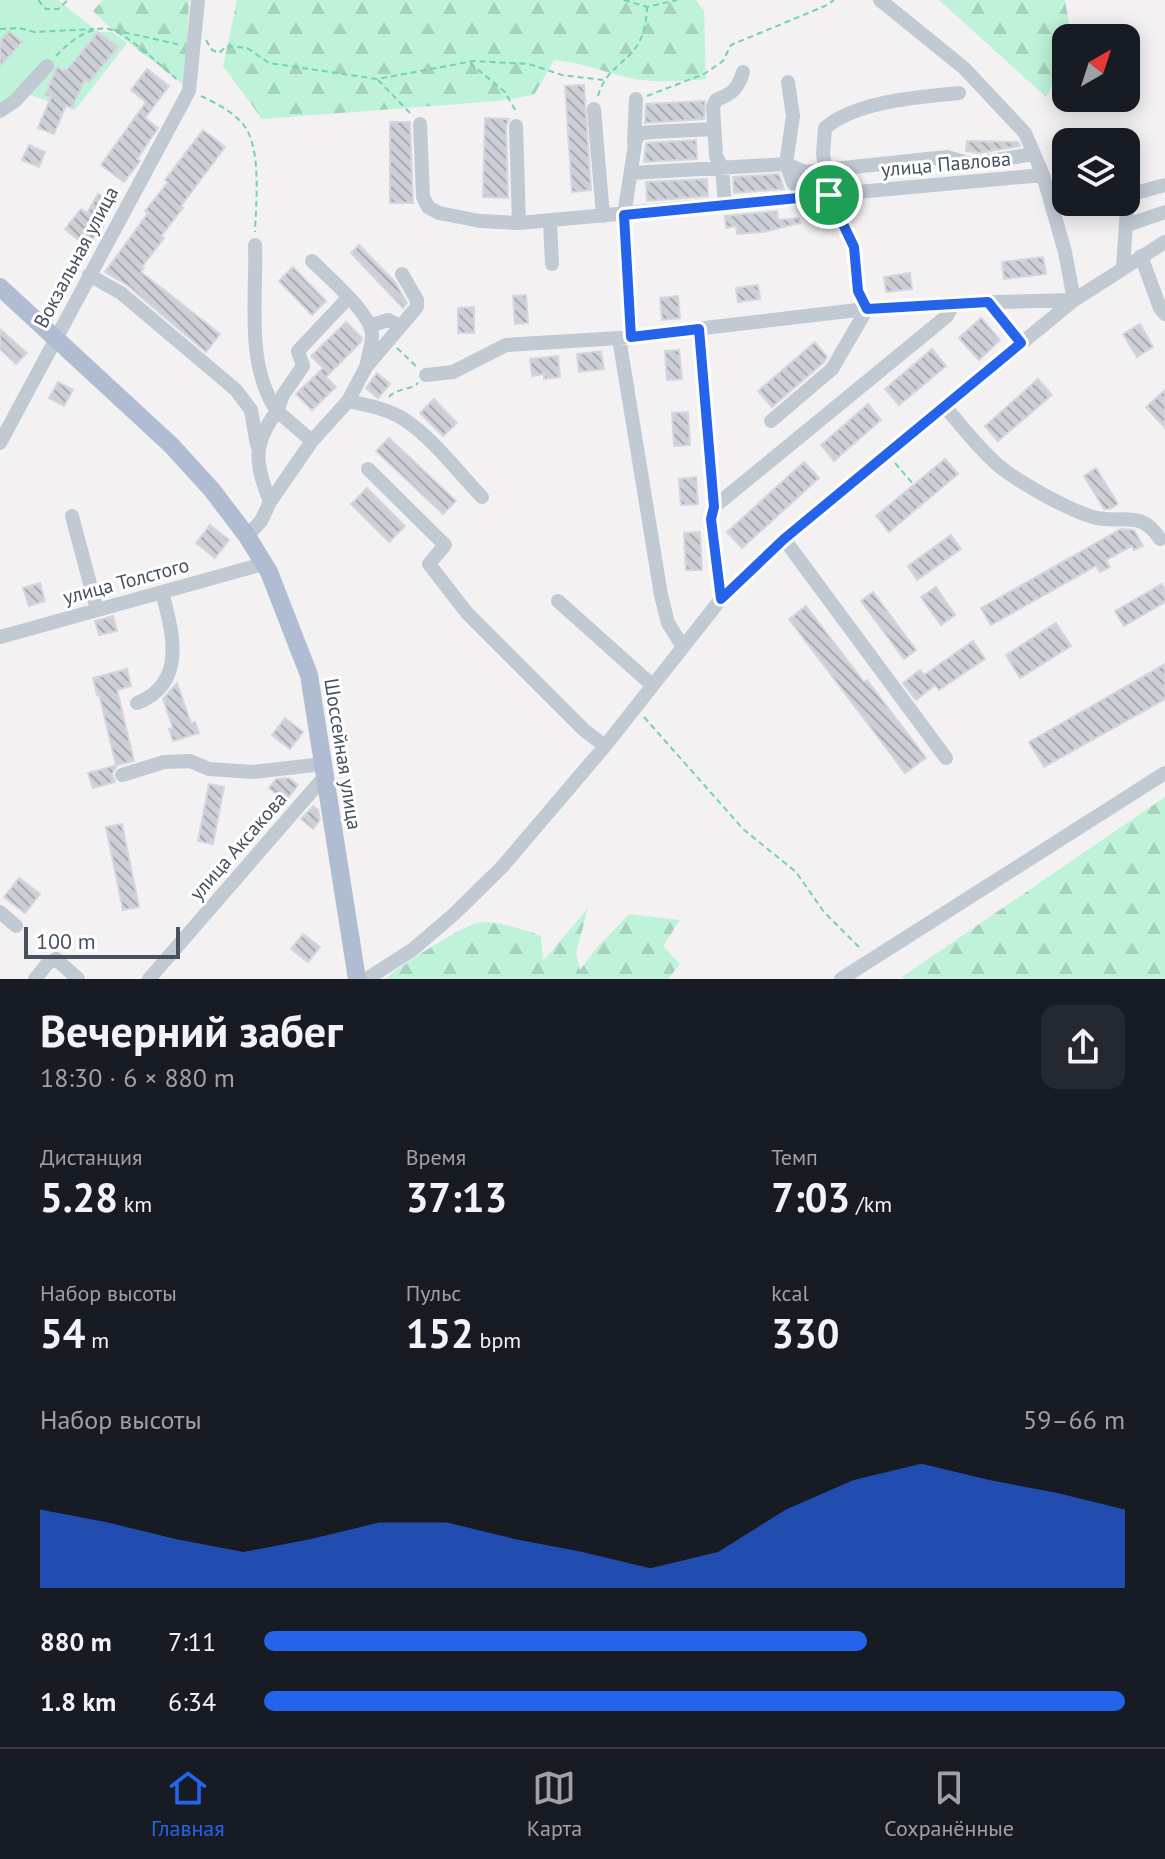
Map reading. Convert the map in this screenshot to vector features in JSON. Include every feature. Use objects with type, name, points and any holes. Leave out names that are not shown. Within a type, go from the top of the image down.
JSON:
[{"type":"main road","name":"Шоссейная улица","points":[[0,287],[171,445],[212,490],[247,536],[263,564],[309,675],[357,979]]},
{"type":"street","points":[[189,91],[198,0]]},
{"type":"street","points":[[880,0],[964,68],[1025,133],[1043,175],[1065,252],[1074,300]]},
{"type":"street","points":[[0,111],[15,101],[47,66]]},
{"type":"street","points":[[725,205],[722,168],[716,156],[714,103],[739,86],[743,72]]},
{"type":"street","points":[[788,82],[793,116],[786,164],[793,183],[808,197]]},
{"type":"street","name":"Вокзальная улица","points":[[0,443],[189,91]]},
{"type":"street","points":[[867,309],[858,291],[854,247],[829,195],[822,141],[825,128],[860,109],[959,93]]},
{"type":"street","points":[[636,99],[632,173],[624,215],[625,338],[661,595],[668,623],[683,647]]},
{"type":"street","points":[[594,109],[603,216]]},
{"type":"street","name":"улица Павлова","points":[[420,124],[423,197],[428,207],[439,213],[480,221],[519,223],[624,215],[1043,175]]},
{"type":"street","points":[[516,126],[519,223]]},
{"type":"street","points":[[634,143],[642,133],[714,129]]},
{"type":"street","points":[[632,173],[786,164],[805,172],[947,157],[971,164],[1034,154]]},
{"type":"street","points":[[1123,267],[1128,195],[1165,185]]},
{"type":"street","points":[[1127,225],[1165,212]]},
{"type":"street","points":[[550,221],[552,264]]},
{"type":"street","points":[[367,979],[412,950],[502,867],[605,746],[721,599],[784,539],[1074,300],[1164,244]]},
{"type":"street","points":[[255,245],[257,368],[266,395],[277,411],[312,441]]},
{"type":"street","points":[[1141,256],[1165,314]]},
{"type":"street","points":[[312,261],[370,326],[372,336],[366,367]]},
{"type":"street","points":[[247,536],[261,521],[270,502],[312,441],[348,401],[366,367],[417,307],[417,300],[402,274]]},
{"type":"street","points":[[89,275],[121,293],[236,390],[251,410],[262,481],[270,502]]},
{"type":"street","points":[[257,446],[283,395],[303,366],[298,351],[348,298]]},
{"type":"street","points":[[426,375],[453,372],[506,345],[625,338],[867,309],[1074,300]]},
{"type":"street","points":[[988,302],[1021,343]]},
{"type":"street","points":[[714,507],[947,316],[954,303]]},
{"type":"street","points":[[771,421],[832,369],[867,309]]},
{"type":"street","points":[[370,326],[388,320],[400,326]]},
{"type":"street","points":[[699,329],[714,507]]},
{"type":"street","points":[[348,401],[380,408],[416,428],[482,497]]},
{"type":"street","points":[[944,406],[1001,467],[1067,506],[1094,518],[1138,519],[1152,527],[1160,539]]},
{"type":"street","points":[[368,469],[445,545],[429,564],[467,613],[584,730],[605,746]]},
{"type":"street","points":[[72,516],[97,610]]},
{"type":"street","points":[[784,539],[946,758]]},
{"type":"street","name":"улица Толстого","points":[[0,637],[263,564]]},
{"type":"street","points":[[137,703],[159,689],[174,665],[169,617],[162,592]]},
{"type":"street","points":[[558,601],[652,685]]},
{"type":"street","points":[[122,775],[164,762],[190,761],[209,769],[253,772],[324,770]]},
{"type":"street","name":"улица Аксакова","points":[[149,979],[324,770]]},
{"type":"street","points":[[841,979],[1165,773]]},
{"type":"street","points":[[0,912],[16,926]]},
{"type":"street","points":[[35,979],[47,964],[56,959],[78,979]]},
{"type":"path","points":[[38,0],[46,9],[58,9],[68,0]]},
{"type":"path","points":[[624,0],[647,7],[677,0]]},
{"type":"path","points":[[636,99],[704,74],[723,61],[731,45],[834,0]]},
{"type":"path","points":[[594,109],[603,80],[638,49],[646,27],[647,7]]},
{"type":"path","points":[[197,22],[212,50],[219,53],[227,46],[247,48],[269,63],[377,79],[469,62],[529,64],[562,75],[603,80]]},
{"type":"path","points":[[0,29],[19,28],[34,32],[123,30],[139,37],[194,49]]},
{"type":"path","points":[[47,66],[61,50],[83,34],[98,29]]},
{"type":"path","points":[[112,30],[189,91],[220,105],[246,129],[255,159],[255,245]]},
{"type":"path","points":[[469,62],[505,92],[517,113],[516,126]]},
{"type":"path","points":[[377,79],[420,124]]},
{"type":"path","points":[[380,408],[393,392],[414,387],[426,375],[390,341]]},
{"type":"path","points":[[887,453],[914,485]]},
{"type":"path","points":[[714,507],[711,519],[721,599]]},
{"type":"path","points":[[634,707],[743,829],[796,872],[824,912],[872,960]]},
{"type":"green space","points":[[0,0],[58,0],[98,32],[112,32],[127,43],[75,110],[21,92],[0,107]]},
{"type":"green space","points":[[103,0],[189,0],[185,86],[93,11]]},
{"type":"green space","points":[[237,0],[696,0],[704,11],[706,79],[644,80],[554,60],[534,95],[497,101],[262,119],[223,66]]},
{"type":"green space","points":[[939,0],[1065,0],[1069,24],[1052,24],[1052,85],[1046,97]]},
{"type":"green space","points":[[1165,797],[1165,979],[902,977]]},
{"type":"green space","points":[[588,908],[576,953],[580,970],[629,914],[680,920],[663,946],[680,964],[668,979],[386,979],[432,946],[481,922],[511,926],[541,936],[543,961]]},
{"type":"building","points":[[9,31],[22,42],[0,66],[0,41]]},
{"type":"building","points":[[98,32],[118,47],[89,82],[85,79],[72,108],[66,105],[54,134],[38,128],[51,97],[45,95],[57,67],[66,71]]},
{"type":"building","points":[[147,69],[169,86],[145,118],[158,128],[124,182],[101,165],[146,102],[131,90]]},
{"type":"building","points":[[584,85],[591,190],[572,192],[565,86]]},
{"type":"building","points":[[705,101],[704,119],[645,123],[646,104]]},
{"type":"building","points":[[485,118],[509,119],[506,126],[508,198],[483,197]]},
{"type":"building","points":[[390,122],[410,122],[413,203],[390,203]]},
{"type":"building","points":[[203,130],[225,147],[181,206],[183,208],[161,236],[164,238],[141,272],[220,334],[206,352],[127,285],[105,272],[148,213],[145,211],[168,182],[165,180]]},
{"type":"building","points":[[696,140],[697,159],[644,162],[646,143]]},
{"type":"building","points":[[967,141],[1018,142],[1020,146],[979,153],[966,151]]},
{"type":"building","points":[[29,145],[45,152],[39,167],[22,160]]},
{"type":"building","points":[[779,174],[784,189],[734,193],[733,177]]},
{"type":"building","points":[[707,179],[708,196],[647,201],[646,182]]},
{"type":"building","points":[[98,194],[108,199],[97,221],[103,226],[87,247],[65,229],[81,209],[87,213]]},
{"type":"building","points":[[777,211],[778,220],[799,218],[800,223],[763,232],[737,234],[736,226],[726,228],[725,216]]},
{"type":"building","points":[[359,245],[395,282],[407,303],[403,308],[351,253]]},
{"type":"building","points":[[1043,257],[1046,274],[1004,279],[1002,262]]},
{"type":"building","points":[[293,267],[326,301],[312,315],[279,281]]},
{"type":"building","points":[[910,273],[912,289],[886,292],[884,277]]},
{"type":"building","points":[[758,285],[760,299],[738,302],[736,288]]},
{"type":"building","points":[[526,295],[528,323],[515,324],[513,296]]},
{"type":"building","points":[[678,296],[680,318],[662,320],[660,298]]},
{"type":"building","points":[[474,307],[474,333],[458,333],[458,308]]},
{"type":"building","points":[[981,318],[1000,340],[979,360],[959,338]]},
{"type":"building","points":[[346,322],[362,338],[361,342],[326,377],[336,387],[312,410],[296,394],[323,368],[311,356]]},
{"type":"building","points":[[1140,324],[1153,347],[1137,357],[1123,334]]},
{"type":"building","points":[[0,329],[27,353],[16,364],[0,349]]},
{"type":"building","points":[[815,342],[827,357],[824,362],[772,407],[758,391]]},
{"type":"building","points":[[932,349],[946,366],[899,405],[885,389]]},
{"type":"building","points":[[679,350],[682,379],[667,380],[665,351]]},
{"type":"building","points":[[601,351],[604,369],[579,372],[577,354]]},
{"type":"building","points":[[558,356],[560,377],[544,379],[544,374],[532,376],[530,359]]},
{"type":"building","points":[[377,373],[390,384],[378,398],[366,388]]},
{"type":"building","points":[[1038,379],[1052,395],[998,441],[985,426]]},
{"type":"building","points":[[58,382],[73,390],[64,406],[49,398]]},
{"type":"building","points":[[1165,390],[1165,428],[1146,407]]},
{"type":"building","points":[[434,399],[457,423],[443,436],[420,413]]},
{"type":"building","points":[[868,404],[881,420],[834,461],[821,445]]},
{"type":"building","points":[[688,412],[690,445],[674,446],[672,413]]},
{"type":"building","points":[[389,438],[456,501],[443,514],[376,451]]},
{"type":"building","points":[[945,459],[958,474],[889,532],[876,516]]},
{"type":"building","points":[[804,462],[819,478],[742,548],[727,532]]},
{"type":"building","points":[[1096,468],[1118,504],[1110,509],[1104,509],[1084,476]]},
{"type":"building","points":[[696,477],[698,504],[681,505],[679,479]]},
{"type":"building","points":[[367,488],[405,526],[389,542],[351,504]]},
{"type":"building","points":[[210,525],[229,540],[215,558],[196,543]]},
{"type":"building","points":[[1121,529],[1134,530],[1143,546],[1134,550],[1132,546],[1106,560],[1110,567],[1100,572],[1096,566],[991,625],[981,608]]},
{"type":"building","points":[[700,532],[702,570],[686,570],[684,533]]},
{"type":"building","points":[[951,535],[961,549],[917,580],[908,566]]},
{"type":"building","points":[[40,583],[45,601],[29,606],[23,588]]},
{"type":"building","points":[[1162,584],[1165,602],[1124,626],[1115,611]]},
{"type":"building","points":[[936,587],[955,615],[941,625],[921,597]]},
{"type":"building","points":[[873,592],[916,650],[904,659],[861,601]]},
{"type":"building","points":[[806,606],[926,758],[905,773],[789,619]]},
{"type":"building","points":[[113,616],[117,631],[99,635],[95,621]]},
{"type":"building","points":[[1056,623],[1071,646],[1020,678],[1006,655]]},
{"type":"building","points":[[973,641],[985,659],[939,690],[935,685],[916,700],[903,683],[920,670],[924,675]]},
{"type":"building","points":[[1165,664],[1165,699],[1044,767],[1029,742]]},
{"type":"building","points":[[127,669],[131,686],[117,690],[134,761],[116,765],[93,678]]},
{"type":"building","points":[[177,683],[191,723],[195,722],[199,733],[173,741],[169,729],[173,728],[163,699]]},
{"type":"building","points":[[285,718],[303,732],[290,749],[272,735]]},
{"type":"building","points":[[117,765],[112,774],[115,782],[93,788],[88,773]]},
{"type":"building","points":[[289,778],[298,785],[286,801],[269,788],[276,779]]},
{"type":"building","points":[[209,784],[224,787],[213,844],[198,841]]},
{"type":"building","points":[[313,806],[318,810],[320,820],[313,829],[301,819]]},
{"type":"building","points":[[122,824],[139,907],[123,910],[106,827]]},
{"type":"building","points":[[19,878],[40,894],[25,913],[4,897]]},
{"type":"building","points":[[303,934],[320,947],[308,962],[291,949]]},
{"type":"route","points":[[829,195],[854,247],[858,291],[867,309],[988,302],[1021,343],[784,539],[721,599],[711,519],[714,507],[699,329],[631,337],[624,215],[829,195]]}]
